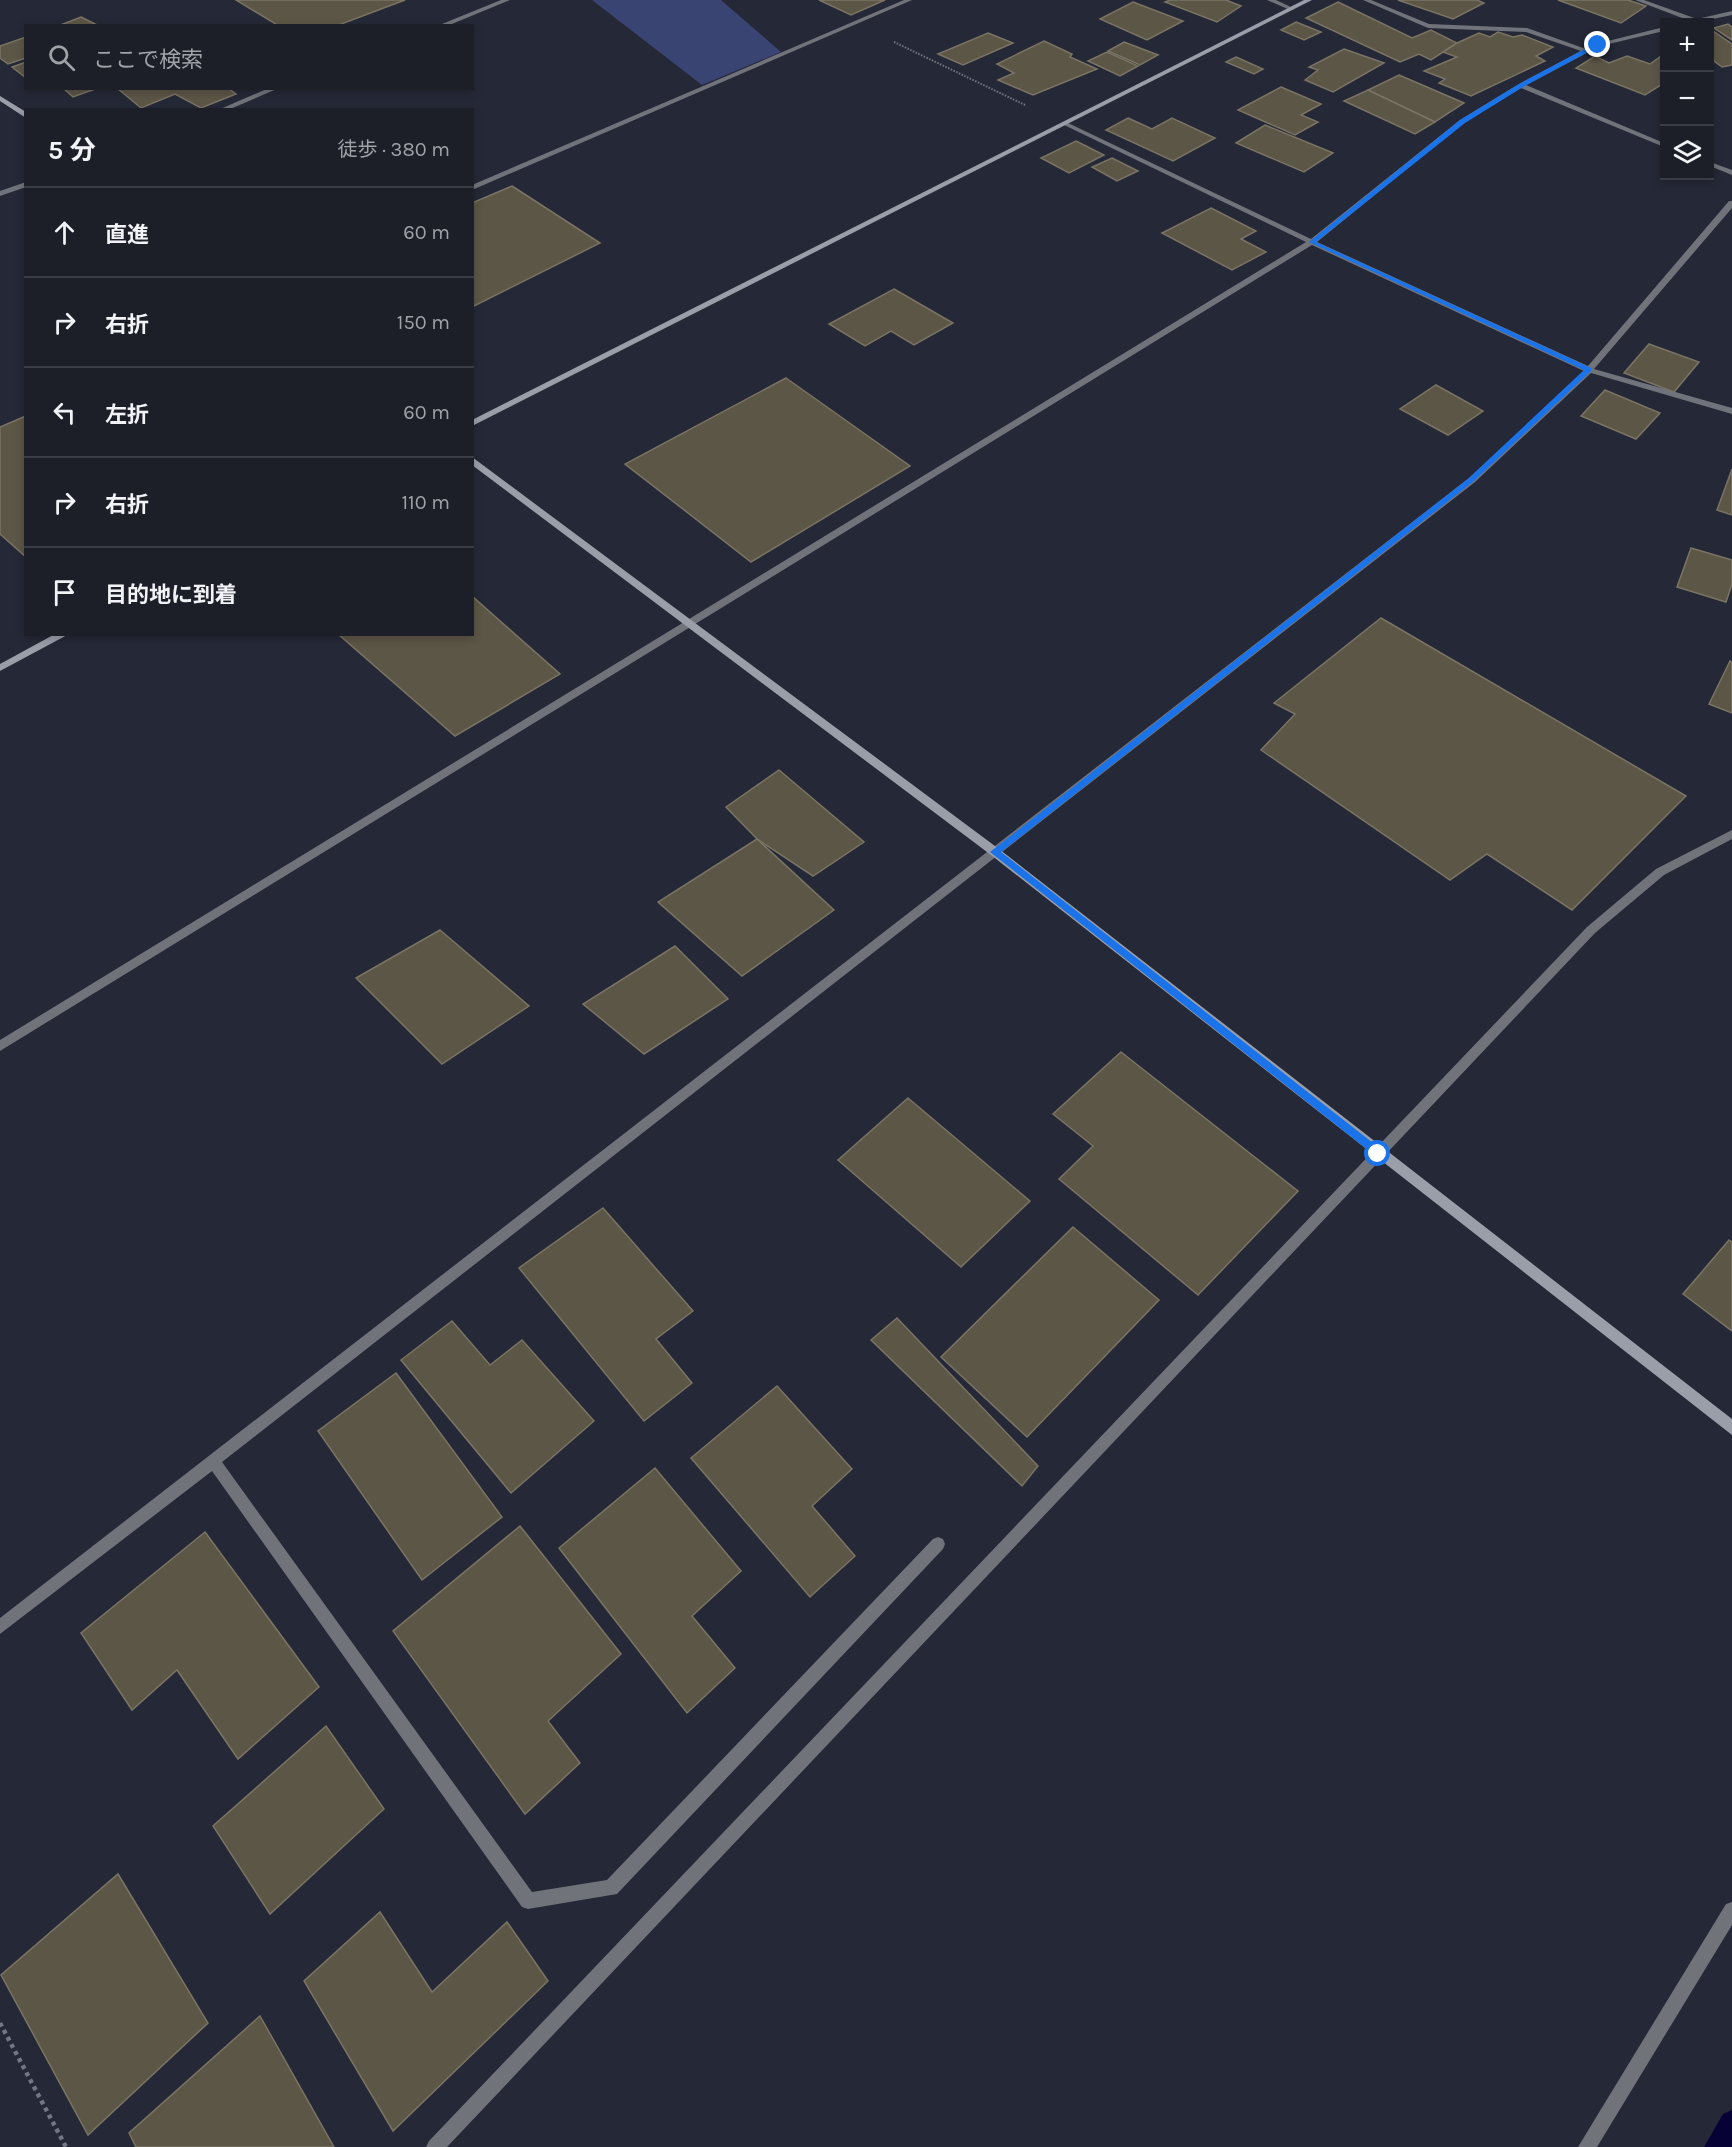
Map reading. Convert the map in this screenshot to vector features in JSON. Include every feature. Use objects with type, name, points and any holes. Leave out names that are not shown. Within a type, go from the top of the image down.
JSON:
[{"type":"street","points":[[445,24],[507,0]]},
{"type":"street","points":[[474,187],[909,0]]},
{"type":"street","points":[[1270,0],[1292,9]]},
{"type":"street","points":[[474,423],[1309,0]]},
{"type":"street","points":[[1366,0],[1428,26],[1527,30],[1586,51]]},
{"type":"street","points":[[1638,0],[1684,18]]},
{"type":"street","points":[[1711,18],[1732,13]]},
{"type":"street","points":[[0,1046],[1312,242],[1462,121],[1521,85],[1598,45],[1660,30]]},
{"type":"street","points":[[1521,85],[1660,143]]},
{"type":"street","points":[[226,108],[271,90]]},
{"type":"street","points":[[0,98],[24,115]]},
{"type":"street","points":[[1064,123],[1312,242],[1589,370],[1732,411]]},
{"type":"street","points":[[1714,166],[1732,173]]},
{"type":"street","points":[[0,194],[24,185]]},
{"type":"street","points":[[0,1627],[1472,480],[1589,370],[1732,203]]},
{"type":"street","points":[[474,461],[995,852],[1378,1154],[1732,1428]]},
{"type":"street","points":[[0,668],[60,636]]},
{"type":"street","points":[[435,2147],[1591,930],[1660,872],[1732,834]]},
{"type":"street","points":[[213,1461],[528,1901],[611,1888],[938,1544]]},
{"type":"street","points":[[1587,2147],[1732,1910]]},
{"type":"path","points":[[855,24],[1064,123]]},
{"type":"path","points":[[0,2023],[66,2147]]},
{"type":"shaded area","points":[[592,0],[721,0],[781,52],[702,85]]},
{"type":"building","points":[[236,0],[405,0],[341,24],[276,24]]},
{"type":"building","points":[[819,0],[885,0],[851,15]]},
{"type":"building","points":[[1170,0],[1226,0],[1241,6],[1217,22],[1165,2]]},
{"type":"building","points":[[1398,0],[1477,0],[1484,3],[1453,19]]},
{"type":"building","points":[[1558,0],[1628,0],[1646,6],[1621,23]]},
{"type":"building","points":[[1133,2],[1183,21],[1147,40],[1100,19]]},
{"type":"building","points":[[1338,2],[1412,38],[1431,30],[1457,43],[1431,60],[1419,54],[1400,62],[1306,18]]},
{"type":"building","points":[[81,17],[95,24],[63,24]]},
{"type":"building","points":[[1296,22],[1321,32],[1304,40],[1281,30]]},
{"type":"building","points":[[1728,24],[1732,27],[1732,40],[1714,28]]},
{"type":"building","points":[[1498,32],[1513,37],[1522,35],[1553,47],[1536,56],[1545,61],[1471,96],[1439,83],[1445,79],[1424,71],[1457,57],[1443,52],[1457,43],[1479,33],[1490,37]]},
{"type":"building","points":[[1714,32],[1732,44],[1732,65],[1722,67],[1714,61]]},
{"type":"building","points":[[988,33],[1013,43],[963,65],[938,54]]},
{"type":"building","points":[[24,38],[24,59],[8,64],[0,58],[0,46]]},
{"type":"building","points":[[1044,41],[1072,54],[1070,57],[1097,69],[1033,95],[998,80],[1014,73],[997,64]]},
{"type":"building","points":[[1124,42],[1158,55],[1140,65],[1108,51]]},
{"type":"building","points":[[1344,49],[1384,63],[1333,92],[1305,80],[1318,70],[1309,67]]},
{"type":"building","points":[[1107,52],[1138,66],[1120,76],[1088,61]]},
{"type":"building","points":[[1595,56],[1609,63],[1627,56],[1650,64],[1660,57],[1660,86],[1645,95],[1576,68]]},
{"type":"building","points":[[1236,57],[1263,69],[1254,74],[1226,62]]},
{"type":"building","points":[[24,63],[24,76],[12,67]]},
{"type":"building","points":[[1399,75],[1464,103],[1435,122],[1368,90]]},
{"type":"building","points":[[1281,87],[1321,104],[1301,115],[1318,122],[1295,135],[1238,110]]},
{"type":"building","points":[[65,90],[92,90],[73,97]]},
{"type":"building","points":[[119,90],[231,90],[236,94],[201,108],[175,94],[141,108]]},
{"type":"building","points":[[1368,90],[1435,122],[1415,134],[1344,101]]},
{"type":"building","points":[[1128,118],[1152,129],[1172,118],[1215,138],[1173,161],[1106,130]]},
{"type":"building","points":[[1265,125],[1333,153],[1304,172],[1236,143]]},
{"type":"building","points":[[1076,141],[1104,155],[1069,173],[1041,158]]},
{"type":"building","points":[[1112,158],[1138,171],[1117,181],[1092,167]]},
{"type":"building","points":[[512,186],[600,243],[474,306],[474,202]]},
{"type":"building","points":[[1211,208],[1256,231],[1241,239],[1266,252],[1232,270],[1162,233]]},
{"type":"building","points":[[894,289],[953,323],[914,345],[891,331],[865,346],[829,324]]},
{"type":"building","points":[[1649,344],[1699,362],[1674,392],[1624,373]]},
{"type":"building","points":[[786,378],[910,466],[751,562],[625,464]]},
{"type":"building","points":[[1436,385],[1483,411],[1448,435],[1400,409]]},
{"type":"building","points":[[1605,390],[1660,413],[1636,439],[1581,416]]},
{"type":"building","points":[[24,417],[24,555],[0,534],[0,427]]},
{"type":"building","points":[[1732,469],[1732,515],[1717,510]]},
{"type":"building","points":[[1691,548],[1732,560],[1732,584],[1726,602],[1677,587]]},
{"type":"building","points":[[474,598],[560,674],[455,736],[340,636],[474,636]]},
{"type":"building","points":[[1381,618],[1686,796],[1572,910],[1487,854],[1450,880],[1261,750],[1295,714],[1274,703]]},
{"type":"building","points":[[1730,661],[1732,662],[1732,713],[1709,704]]},
{"type":"building","points":[[779,770],[864,842],[813,876],[757,839],[726,807]]},
{"type":"building","points":[[757,839],[834,910],[742,976],[658,902]]},
{"type":"building","points":[[440,930],[529,1006],[442,1064],[356,978]]},
{"type":"building","points":[[675,946],[728,999],[644,1054],[583,1004]]},
{"type":"building","points":[[1121,1052],[1298,1191],[1198,1295],[1059,1179],[1093,1146],[1053,1114]]},
{"type":"building","points":[[908,1098],[1030,1201],[961,1267],[838,1160]]},
{"type":"building","points":[[603,1208],[693,1311],[656,1339],[692,1383],[644,1421],[519,1268]]},
{"type":"building","points":[[1073,1227],[1159,1300],[1027,1437],[941,1357]]},
{"type":"building","points":[[1729,1240],[1732,1242],[1732,1331],[1683,1294]]},
{"type":"building","points":[[897,1318],[1038,1466],[1022,1486],[871,1340]]},
{"type":"building","points":[[452,1321],[490,1365],[522,1340],[594,1421],[511,1493],[401,1360]]},
{"type":"building","points":[[396,1373],[502,1517],[422,1580],[318,1431]]},
{"type":"building","points":[[777,1386],[852,1469],[812,1506],[855,1556],[810,1597],[691,1458]]},
{"type":"building","points":[[655,1468],[741,1571],[692,1616],[735,1668],[687,1713],[559,1548]]},
{"type":"building","points":[[520,1526],[621,1654],[548,1721],[580,1763],[525,1814],[393,1631]]},
{"type":"building","points":[[205,1532],[319,1687],[238,1759],[177,1670],[132,1710],[81,1633]]},
{"type":"building","points":[[326,1726],[384,1809],[270,1914],[213,1826]]},
{"type":"building","points":[[118,1874],[208,2023],[88,2135],[1,1975]]},
{"type":"building","points":[[380,1912],[432,1992],[507,1922],[548,1981],[393,2131],[304,1981]]},
{"type":"building","points":[[260,2016],[334,2147],[136,2147],[129,2133]]},
{"type":"waterway","points":[[1717,2147],[1732,2123]]},
{"type":"route","points":[[1378,1154],[995,852],[1472,480],[1589,370],[1312,242],[1462,121],[1521,85],[1598,45]]}]
